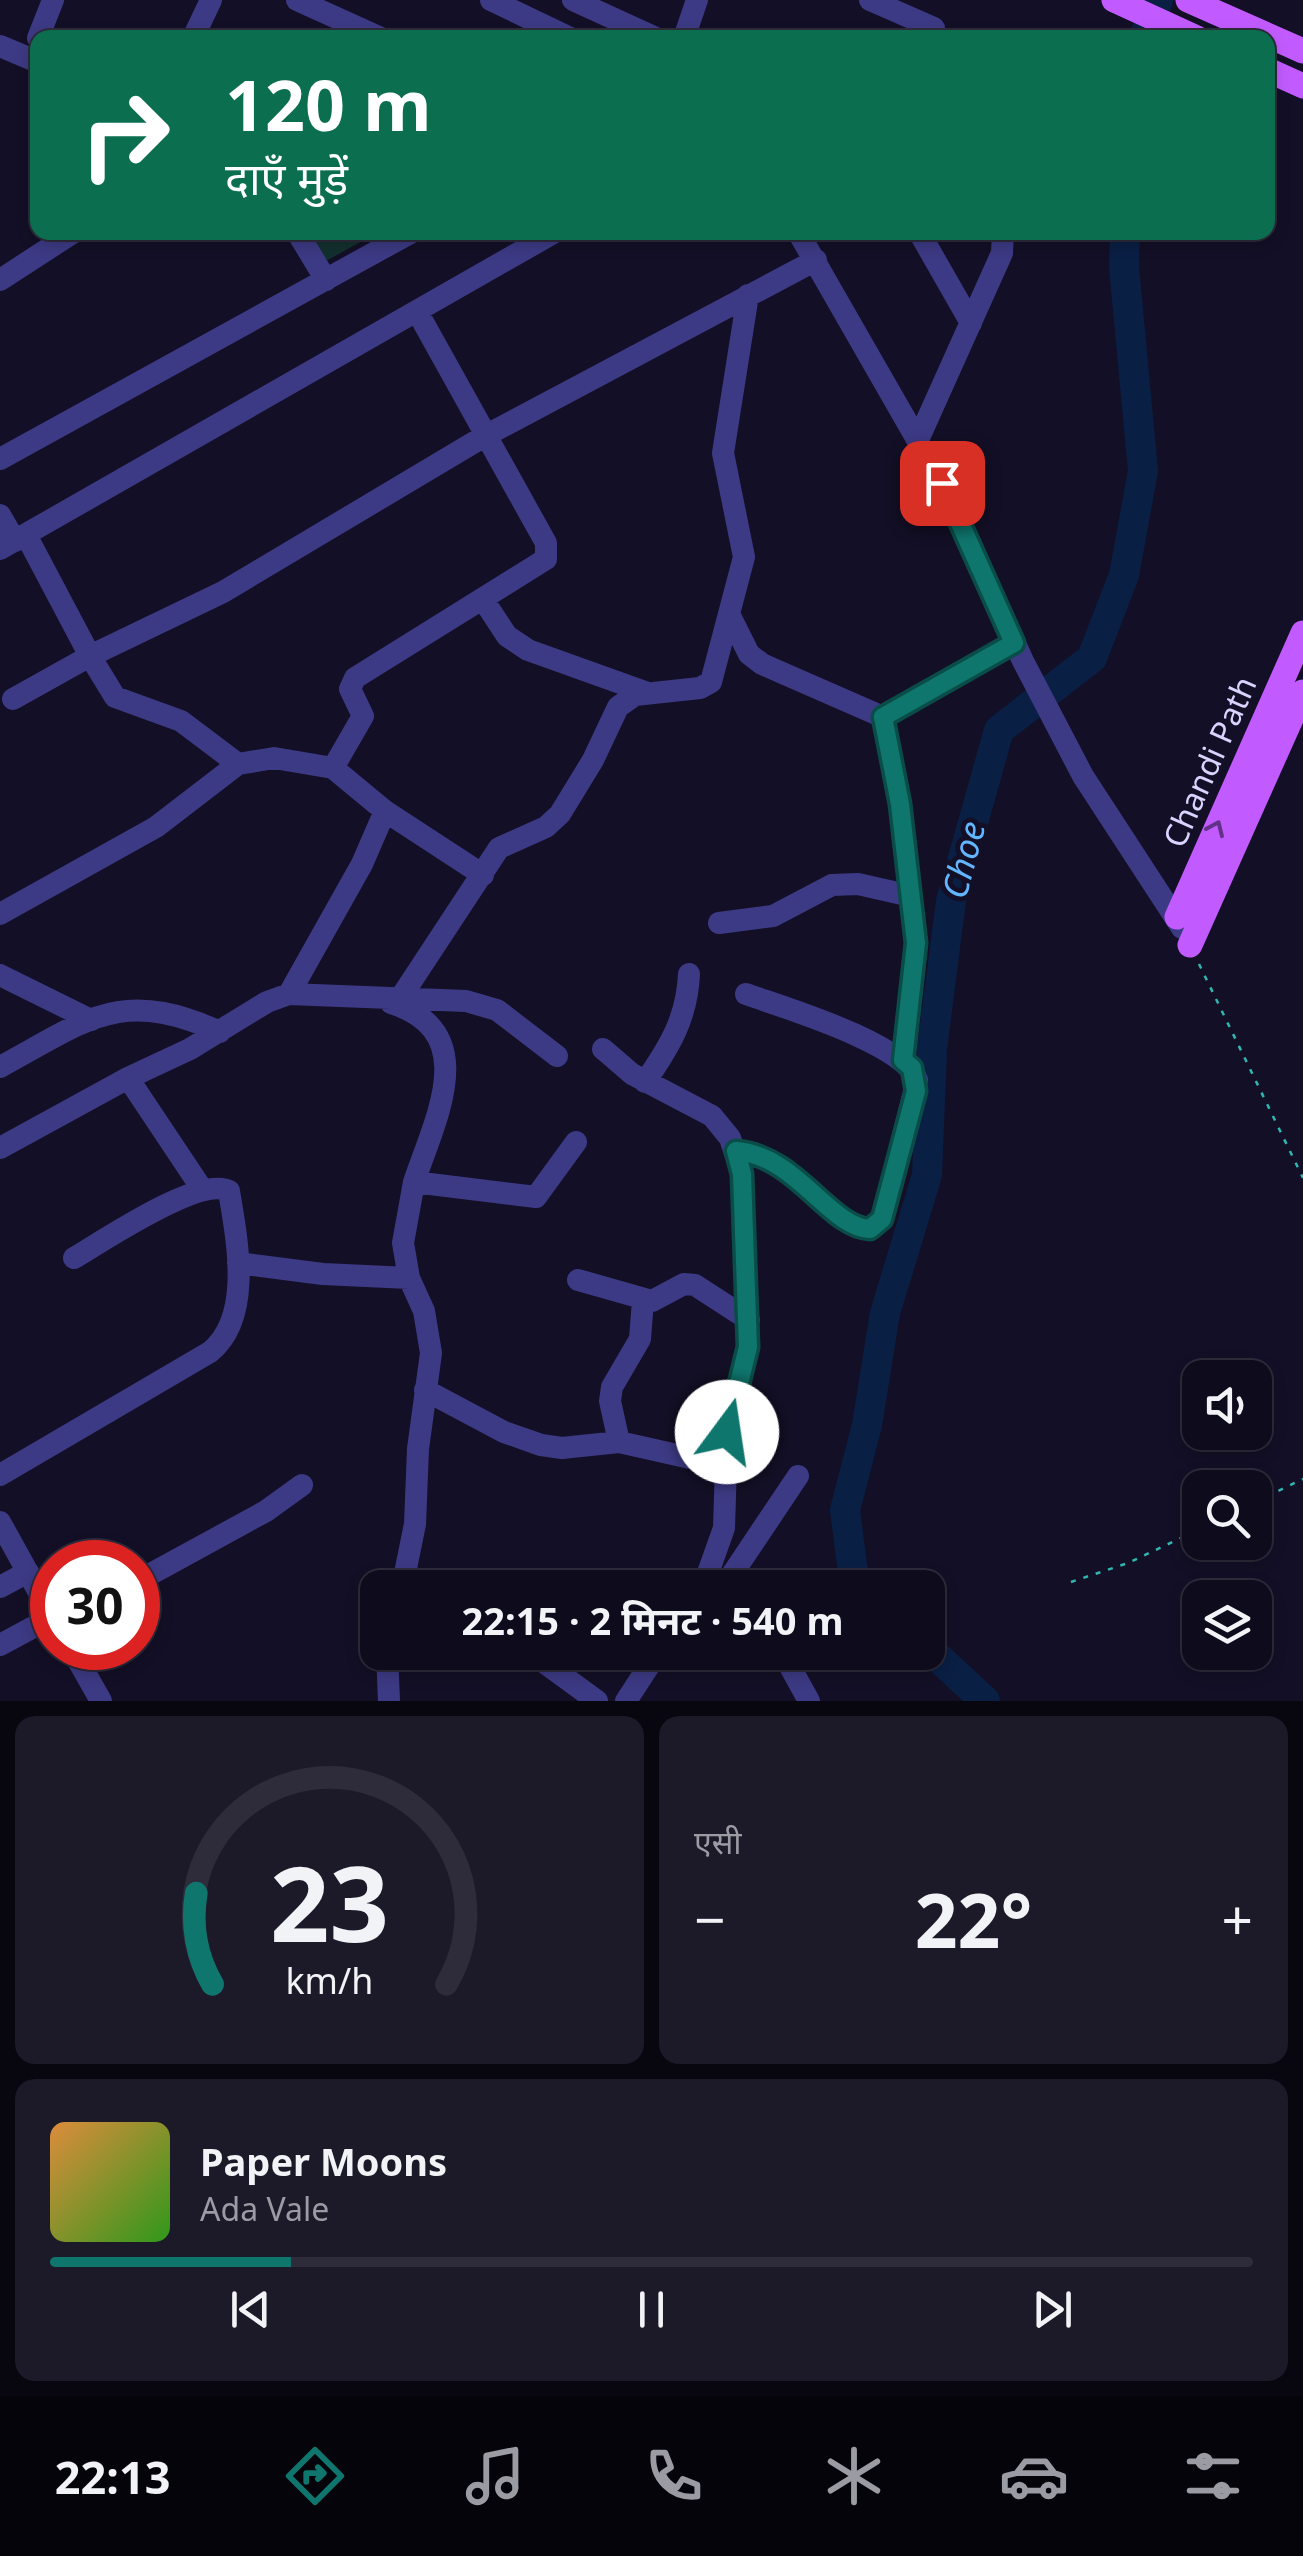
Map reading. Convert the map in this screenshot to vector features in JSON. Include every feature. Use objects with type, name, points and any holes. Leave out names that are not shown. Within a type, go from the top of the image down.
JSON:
[{"type":"main road","points":[[1114,0],[1180,30]]},
{"type":"main road","points":[[1188,0],[1253,30]]},
{"type":"main road","points":[[1275,40],[1303,52]]},
{"type":"main road","points":[[1275,73],[1303,86]]},
{"type":"main road","name":"Chandi Path","points":[[1177,917],[1303,633]]},
{"type":"main road","name":"Chandi Path","points":[[1190,945],[1303,692]]},
{"type":"street","points":[[43,30],[53,0]]},
{"type":"street","points":[[196,30],[211,0]]},
{"type":"street","points":[[297,0],[362,30]]},
{"type":"street","points":[[491,0],[554,30]]},
{"type":"street","points":[[573,0],[639,30]]},
{"type":"street","points":[[687,30],[697,0]]},
{"type":"street","points":[[870,0],[934,28]]},
{"type":"street","points":[[0,46],[30,48]]},
{"type":"street","points":[[0,280],[62,240]]},
{"type":"street","points":[[301,240],[326,280]]},
{"type":"street","points":[[0,459],[398,240]]},
{"type":"street","points":[[14,542],[541,240]]},
{"type":"street","points":[[803,240],[918,440],[1018,652],[1082,776],[1177,917],[1190,945]]},
{"type":"street","points":[[923,240],[970,323]]},
{"type":"street","points":[[918,440],[1002,253],[1003,240]]},
{"type":"street","points":[[13,698],[223,592],[483,437],[816,260]]},
{"type":"street","points":[[390,998],[506,842],[553,821],[593,760],[618,707],[648,693],[700,688],[711,682],[732,618],[744,557],[723,453],[748,295]]},
{"type":"street","points":[[333,768],[363,716],[350,689],[355,678],[538,568],[548,552],[418,313]]},
{"type":"street","points":[[0,515],[115,697],[181,721],[238,764]]},
{"type":"street","points":[[484,600],[514,642],[648,693]]},
{"type":"street","points":[[732,618],[749,654],[762,664],[883,717],[1018,652]]},
{"type":"street","points":[[883,717],[916,943],[903,1060]]},
{"type":"street","points":[[0,914],[156,827],[238,764],[274,758],[333,768],[385,811],[483,874]]},
{"type":"street","points":[[290,994],[362,864],[385,811]]},
{"type":"street","points":[[719,923],[772,916],[832,885],[858,884],[911,896]]},
{"type":"street","points":[[645,1082],[681,1024],[688,1006],[689,974]]},
{"type":"street","points":[[0,975],[92,1020]]},
{"type":"street","points":[[0,1148],[220,1032],[267,1002],[290,994],[466,1001],[497,1010],[557,1056]]},
{"type":"street","points":[[736,1151],[767,1157],[851,1223],[870,1229],[882,1219],[916,1091],[912,1068],[903,1060],[746,994]]},
{"type":"street","points":[[390,998],[422,1016],[440,1035],[447,1055],[433,1126],[414,1182],[403,1243],[409,1278],[429,1330],[415,1524],[406,1570]]},
{"type":"street","points":[[0,1067],[119,1009],[150,1008],[177,1013],[220,1032]]},
{"type":"street","points":[[603,1049],[645,1082],[712,1116],[736,1151],[742,1174],[748,1347],[727,1432],[724,1528],[709,1570]]},
{"type":"street","points":[[128,1078],[202,1189]]},
{"type":"street","points":[[414,1182],[536,1197],[576,1142]]},
{"type":"street","points":[[0,1474],[121,1407],[223,1342],[234,1315],[238,1263],[229,1191],[220,1186],[202,1189],[74,1258]]},
{"type":"street","points":[[238,1263],[323,1274],[409,1278]]},
{"type":"street","points":[[578,1280],[652,1301],[684,1284],[695,1285],[749,1320]]},
{"type":"street","points":[[619,1442],[610,1400],[612,1387],[640,1339],[643,1300]]},
{"type":"street","points":[[426,1390],[504,1432],[541,1445],[562,1448],[619,1442],[726,1466]]},
{"type":"street","points":[[743,1570],[798,1476]]},
{"type":"street","points":[[160,1568],[266,1511],[302,1485]]},
{"type":"street","points":[[0,1522],[30,1576]]},
{"type":"street","points":[[0,1587],[28,1572]]},
{"type":"street","points":[[0,1645],[30,1628]]},
{"type":"street","points":[[83,1670],[101,1701]]},
{"type":"street","points":[[388,1670],[389,1701]]},
{"type":"street","points":[[555,1670],[598,1701]]},
{"type":"street","points":[[626,1701],[646,1670]]},
{"type":"street","points":[[792,1670],[809,1701]]},
{"type":"path","points":[[1190,945],[1303,1178]]},
{"type":"path","points":[[1272,1494],[1303,1480]]},
{"type":"path","points":[[1071,1582],[1182,1537]]},
{"type":"green space","points":[[312,240],[364,240],[324,262]]},
{"type":"waterway","name":"Choe","points":[[1147,30],[1158,0]]},
{"type":"waterway","name":"Choe","points":[[853,1570],[845,1510],[867,1425],[885,1313],[927,1175],[932,1049],[951,901],[999,730],[1092,658],[1124,575],[1143,471],[1125,240]]},
{"type":"waterway","name":"Choe","points":[[945,1664],[985,1701]]},
{"type":"route","points":[[727,1432],[748,1347],[749,1320],[742,1174],[736,1151],[767,1157],[791,1172],[851,1223],[870,1229],[882,1219],[916,1091],[912,1068],[903,1060],[916,943],[900,804],[883,717],[1014,643],[942,483]]}]
